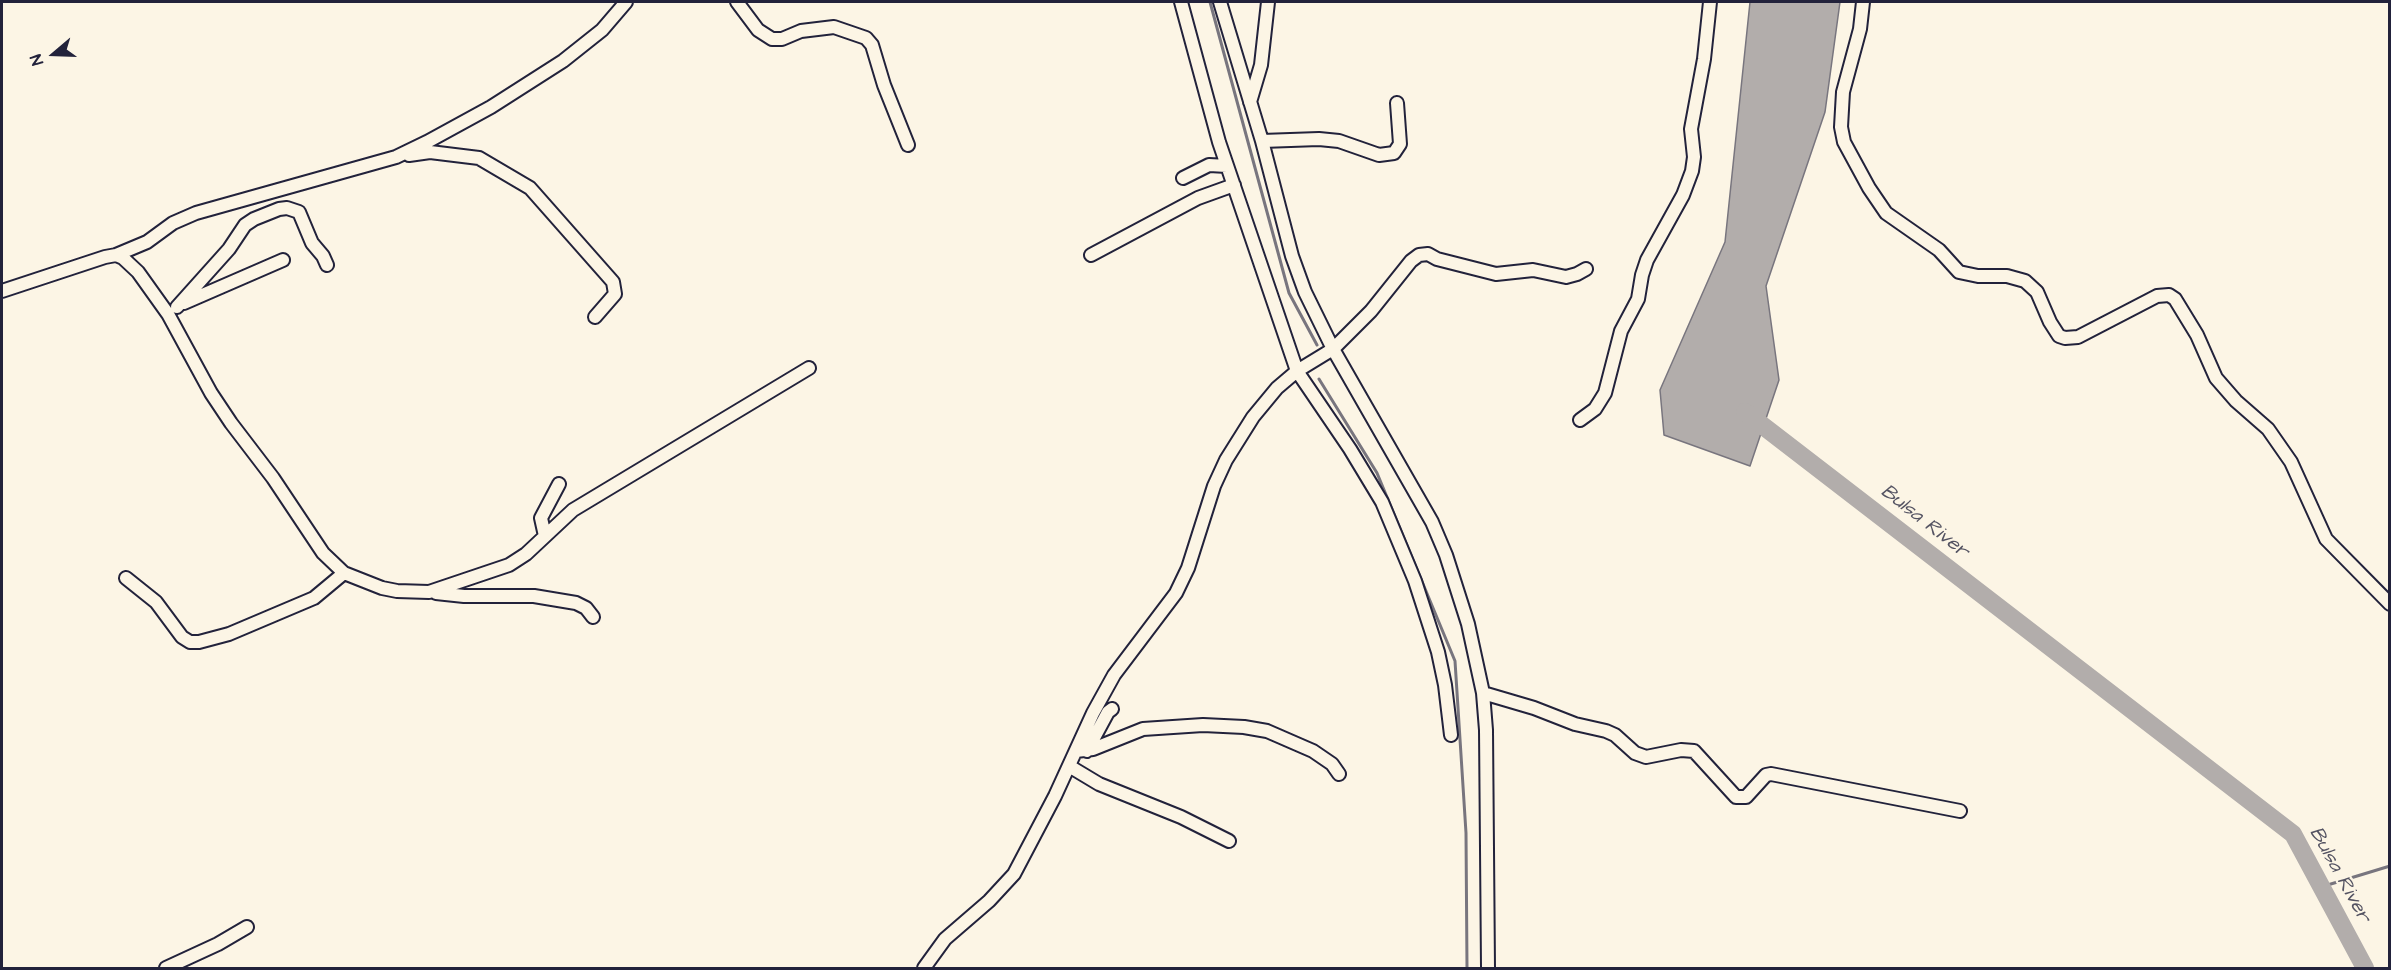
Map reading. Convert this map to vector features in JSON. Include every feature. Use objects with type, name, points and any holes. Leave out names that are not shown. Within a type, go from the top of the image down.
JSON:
[{"type":"street","points":[[396,157],[491,106],[563,61],[602,30],[626,2]]},
{"type":"street","points":[[737,2],[758,30],[772,39],[787,38],[801,31],[834,27],[866,38],[877,56],[884,85],[908,145]]},
{"type":"street","points":[[1181,2],[1227,166],[1297,370],[1382,502],[1415,581],[1438,652],[1445,685],[1451,735]]},
{"type":"street","points":[[1220,2],[1262,141],[1299,276],[1333,349],[1437,532],[1468,624],[1483,693],[1486,747],[1488,969]]},
{"type":"street","points":[[1250,104],[1261,65],[1268,2]]},
{"type":"street","points":[[1580,420],[1595,409],[1605,393],[1621,331],[1638,299],[1647,260],[1683,195],[1692,171],[1694,157],[1691,129],[1704,59],[1710,2]]},
{"type":"street","points":[[1863,2],[1860,29],[1843,92],[1840,127],[1844,142],[1869,188],[1886,213],[1939,250],[1959,272],[1978,276],[2007,276],[2025,281],[2037,292],[2050,322],[2065,339],[2078,337],[2157,296],[2169,295],[2175,299],[2197,334],[2216,378],[2236,401],[2268,429],[2291,462],[2326,539],[2390,604]]},
{"type":"street","points":[[1262,141],[1299,138],[1329,140],[1339,141],[1379,155],[1394,153],[1400,144],[1397,103]]},
{"type":"street","points":[[2,291],[116,255],[147,242],[173,223],[196,213],[396,157],[430,152],[479,158],[530,188],[613,282],[615,294],[595,317]]},
{"type":"street","points":[[1183,178],[1209,165],[1227,166]]},
{"type":"street","points":[[1091,255],[1198,198],[1234,185]]},
{"type":"street","points":[[173,310],[229,249],[245,225],[254,219],[279,210],[287,208],[299,212],[308,234],[327,265]]},
{"type":"street","points":[[1082,751],[1114,675],[1176,593],[1188,568],[1214,486],[1226,460],[1253,417],[1277,387],[1297,370],[1333,349],[1371,311],[1411,261],[1419,255],[1428,254],[1437,259],[1496,274],[1533,270],[1566,277],[1586,268]]},
{"type":"street","points":[[116,255],[123,258],[138,272],[173,310],[211,393],[273,478],[323,553],[344,573],[382,588],[405,592],[464,596],[534,596],[576,603],[586,608],[593,617]]},
{"type":"street","points":[[173,310],[208,291],[283,260]]},
{"type":"street","points":[[429,592],[509,565],[526,554],[573,510],[589,499],[809,368]]},
{"type":"street","points":[[545,536],[541,518],[559,484]]},
{"type":"street","points":[[126,578],[156,602],[182,637],[190,642],[199,642],[229,634],[314,598],[344,573]]},
{"type":"street","points":[[1483,693],[1534,708],[1575,724],[1606,731],[1615,735],[1635,753],[1646,757],[1681,750],[1694,751],[1736,797],[1746,797],[1766,775],[1771,774],[1960,811]]},
{"type":"street","points":[[924,969],[945,939],[988,901],[1014,874],[1069,766],[1112,709]]},
{"type":"street","points":[[1082,751],[1143,729],[1203,725],[1244,727],[1267,731],[1313,751],[1332,764],[1339,774]]},
{"type":"street","points":[[1069,766],[1099,784],[1181,817],[1229,842]]},
{"type":"street","points":[[166,969],[247,927]]},
{"type":"shaded area","points":[[1750,2],[1840,2],[1825,112],[1766,286],[1779,380],[1750,466],[1664,435],[1660,390],[1725,242]]},
{"type":"waterway","points":[[1210,2],[1289,293],[1317,345]]},
{"type":"waterway","points":[[1319,379],[1377,473],[1455,661],[1466,833],[1467,968]]},
{"type":"waterway","name":"Bulsa River","points":[[1745,412],[2293,834],[2365,968]]},
{"type":"waterway","points":[[2321,887],[2390,866]]}]
